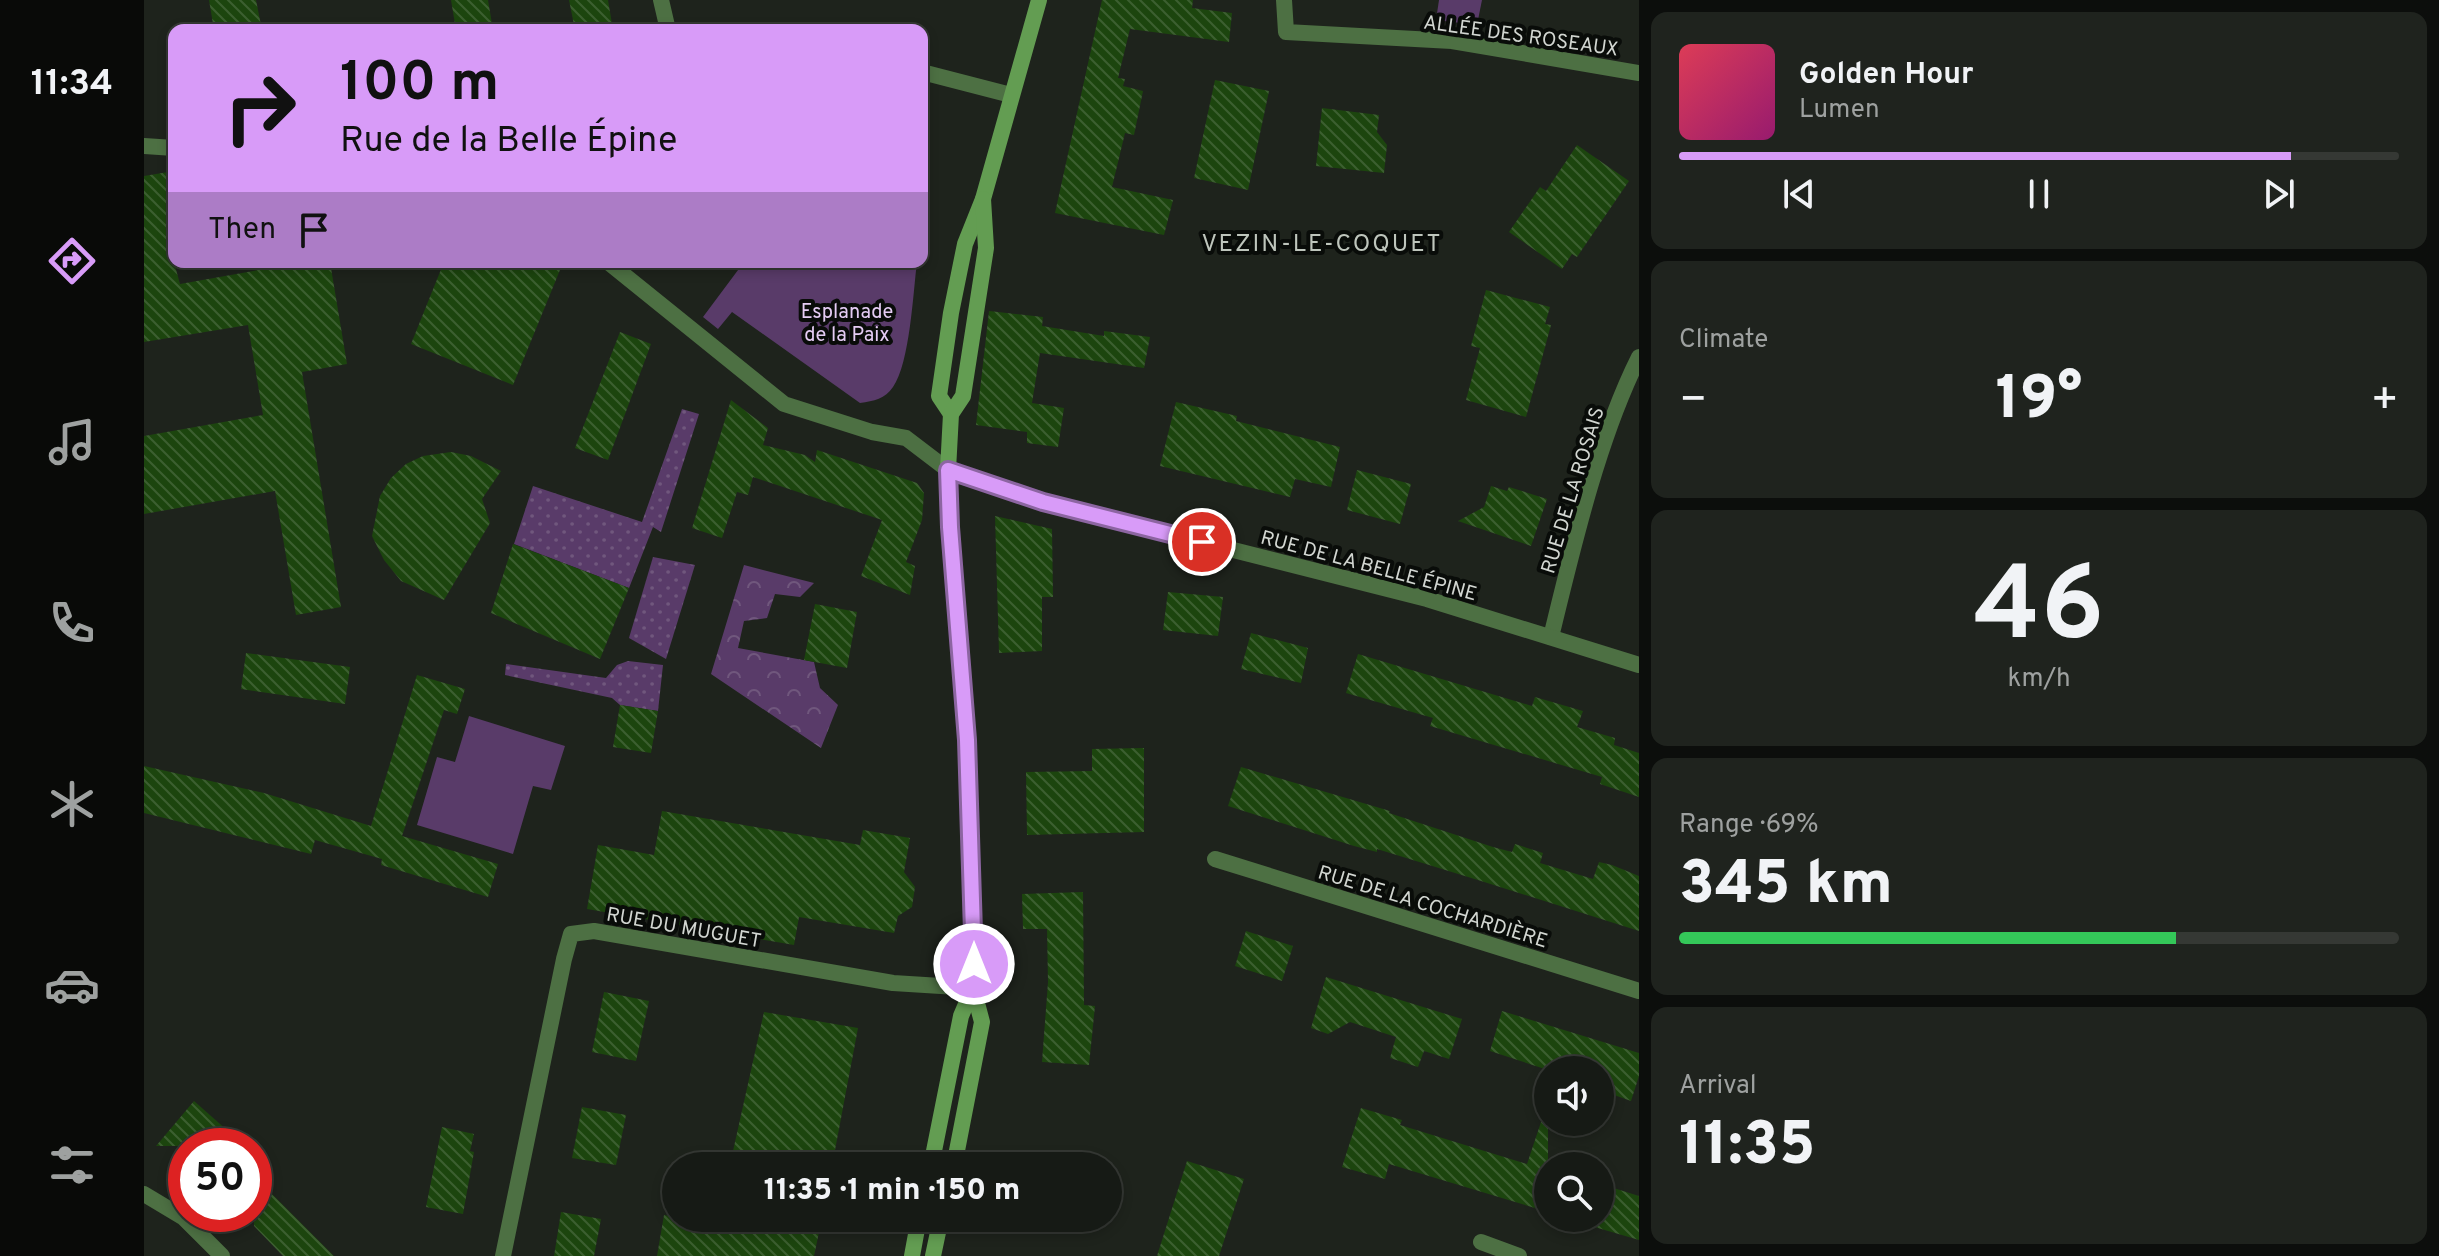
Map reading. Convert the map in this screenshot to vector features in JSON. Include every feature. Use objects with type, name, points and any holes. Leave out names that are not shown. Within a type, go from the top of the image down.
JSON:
[{"type":"main road","points":[[951,414],[939,396],[965,244],[983,199],[1039,0]]},
{"type":"main road","points":[[957,1152],[982,1022],[973,988],[967,740],[948,470],[951,414],[963,396],[986,248],[983,199]]},
{"type":"main road","points":[[934,1152],[961,1016],[973,988]]},
{"type":"main road","points":[[912,1256],[916,1232]]},
{"type":"main road","points":[[933,1256],[938,1232]]},
{"type":"street","points":[[661,0],[667,24]]},
{"type":"street","name":"ALLÉE DES ROSEAUX","points":[[1284,0],[1286,32],[1452,41],[1639,73]]},
{"type":"street","points":[[928,74],[1011,95]]},
{"type":"street","points":[[144,146],[168,148]]},
{"type":"street","name":"RUE DE LA BELLE ÉPINE","points":[[615,268],[784,404],[872,432],[906,438],[948,470],[1043,502],[1427,599],[1639,665]]},
{"type":"street","name":"RUE DE LA ROSAIS","points":[[1551,637],[1606,437],[1639,357]]},
{"type":"street","name":"RUE DE LA COCHARDIÈRE","points":[[1215,859],[1639,991]]},
{"type":"street","name":"RUE DU MUGUET","points":[[503,1256],[560,974],[571,934],[594,931],[893,983],[973,988]]},
{"type":"street","points":[[144,1194],[184,1218],[222,1256]]},
{"type":"street","points":[[1481,1242],[1519,1256]]},
{"type":"green space","points":[[1439,0],[1482,0],[1477,25],[1436,20]]},
{"type":"green space","name":"Esplanade de la Paix","points":[[740,268],[916,268],[903,362],[893,387],[879,399],[860,403],[732,312],[718,329],[703,317]]},
{"type":"green space","points":[[682,409],[699,414],[661,532],[653,527],[629,588],[514,544],[533,486],[642,522]]},
{"type":"green space","points":[[653,557],[695,565],[666,659],[629,638]]},
{"type":"green space","points":[[744,565],[814,583],[800,597],[775,594],[767,618],[744,621],[738,648],[814,662],[820,688],[838,705],[821,748],[711,674]]},
{"type":"green space","points":[[628,661],[663,665],[658,711],[620,705],[612,698],[505,675],[506,664],[606,678],[617,665]]},
{"type":"green space","points":[[469,716],[565,746],[551,790],[533,786],[513,854],[417,825],[437,757],[455,762]]},
{"type":"building","points":[[209,0],[256,0],[261,24],[213,24]]},
{"type":"building","points":[[451,0],[488,0],[492,24],[455,24]]},
{"type":"building","points":[[569,0],[608,0],[612,24],[574,24]]},
{"type":"building","points":[[1102,0],[1193,0],[1192,8],[1232,13],[1229,42],[1130,29],[1118,78],[1125,79],[1123,86],[1143,91],[1134,135],[1125,133],[1112,187],[1173,200],[1164,235],[1055,213]]},
{"type":"building","points":[[1215,80],[1269,91],[1248,190],[1194,178]]},
{"type":"building","points":[[1322,108],[1379,115],[1377,132],[1387,145],[1384,173],[1316,166]]},
{"type":"building","points":[[1577,145],[1629,181],[1577,257],[1572,254],[1562,269],[1509,232],[1540,187],[1546,191]]},
{"type":"building","points":[[168,172],[168,268],[176,268],[180,284],[269,268],[331,268],[347,364],[302,372],[341,607],[296,615],[275,491],[144,514],[144,436],[263,415],[248,325],[144,342],[144,176]]},
{"type":"building","points":[[442,268],[560,270],[513,385],[411,344]]},
{"type":"building","points":[[1486,290],[1550,307],[1545,324],[1551,325],[1526,417],[1466,400],[1480,348],[1471,346]]},
{"type":"building","points":[[989,311],[1043,317],[1042,326],[1104,336],[1104,331],[1150,337],[1144,368],[1040,353],[1032,403],[1064,408],[1058,447],[1027,443],[1027,432],[976,425]]},
{"type":"building","points":[[620,332],[651,344],[608,460],[575,448]]},
{"type":"building","points":[[731,400],[768,428],[763,445],[805,455],[815,462],[817,450],[917,483],[924,493],[922,520],[906,562],[915,566],[910,595],[861,576],[882,520],[753,477],[748,495],[737,492],[722,538],[692,528]]},
{"type":"building","points":[[1176,402],[1237,416],[1236,421],[1340,447],[1331,487],[1295,479],[1290,497],[1160,466]]},
{"type":"building","points":[[451,452],[471,456],[501,471],[482,499],[490,523],[444,600],[401,581],[384,560],[372,536],[380,496],[391,478],[406,464],[423,456]]},
{"type":"building","points":[[1357,470],[1411,484],[1400,524],[1347,510]]},
{"type":"building","points":[[1491,486],[1507,491],[1509,487],[1547,499],[1531,546],[1458,521],[1484,507]]},
{"type":"building","points":[[995,516],[1052,529],[1053,597],[1042,597],[1042,651],[999,653]]},
{"type":"building","points":[[513,544],[629,588],[600,659],[491,613]]},
{"type":"building","points":[[1168,592],[1223,597],[1218,636],[1163,630]]},
{"type":"building","points":[[815,604],[857,612],[847,668],[804,660]]},
{"type":"building","points":[[1251,633],[1308,648],[1301,683],[1241,669]]},
{"type":"building","points":[[246,653],[350,667],[345,704],[241,689]]},
{"type":"building","points":[[1358,654],[1532,706],[1535,697],[1583,711],[1577,727],[1615,738],[1614,745],[1639,753],[1639,797],[1600,784],[1602,777],[1430,726],[1433,718],[1346,693]]},
{"type":"building","points":[[417,675],[465,689],[457,714],[444,710],[402,836],[498,864],[488,897],[381,865],[382,859],[315,840],[311,854],[144,813],[144,766],[264,793],[371,826]]},
{"type":"building","points":[[620,705],[658,711],[651,753],[613,747]]},
{"type":"building","points":[[1144,748],[1144,832],[1027,835],[1026,772],[1092,771],[1092,749]]},
{"type":"building","points":[[1241,767],[1390,811],[1493,847],[1512,852],[1515,844],[1543,853],[1540,863],[1593,879],[1599,862],[1639,876],[1639,931],[1228,806]]},
{"type":"building","points":[[662,811],[860,845],[863,830],[910,838],[904,872],[915,887],[912,907],[898,916],[894,933],[799,917],[794,945],[587,909],[598,845],[654,855]]},
{"type":"building","points":[[1083,892],[1084,1005],[1095,1006],[1089,1065],[1042,1062],[1048,982],[1047,929],[1023,929],[1022,894]]},
{"type":"building","points":[[1246,931],[1293,946],[1282,981],[1235,966]]},
{"type":"building","points":[[1326,977],[1462,1019],[1449,1059],[1424,1051],[1418,1067],[1390,1058],[1396,1037],[1350,1022],[1328,1034],[1311,1028]]},
{"type":"building","points":[[604,992],[649,1001],[636,1061],[592,1052]]},
{"type":"building","points":[[1502,1011],[1639,1053],[1639,1076],[1631,1101],[1614,1095],[1614,1056],[1534,1056],[1534,1065],[1490,1051]]},
{"type":"building","points":[[764,1012],[858,1028],[835,1152],[733,1152]]},
{"type":"building","points":[[194,1101],[225,1128],[171,1128]]},
{"type":"building","points":[[582,1107],[626,1115],[616,1165],[572,1158]]},
{"type":"building","points":[[1361,1108],[1402,1120],[1400,1125],[1527,1164],[1536,1136],[1548,1136],[1548,1152],[1534,1152],[1534,1208],[1389,1164],[1385,1179],[1342,1167]]},
{"type":"building","points":[[442,1127],[474,1134],[470,1151],[474,1152],[463,1214],[426,1207]]},
{"type":"building","points":[[168,1132],[168,1146],[156,1146]]},
{"type":"building","points":[[1187,1161],[1244,1179],[1219,1256],[1157,1256]]},
{"type":"building","points":[[1614,1188],[1639,1196],[1639,1240],[1612,1232],[1614,1232]]},
{"type":"building","points":[[272,1194],[334,1256],[283,1256],[260,1232],[272,1232]]},
{"type":"building","points":[[561,1212],[601,1219],[594,1256],[554,1256]]},
{"type":"building","points":[[662,1227],[662,1232],[819,1232],[814,1256],[657,1256]]},
{"type":"district","name":"VEZIN-LE-COQUET","points":[[1322,243]]},
{"type":"route","points":[[974,964],[967,740],[948,470],[1043,502],[1202,542]]}]
